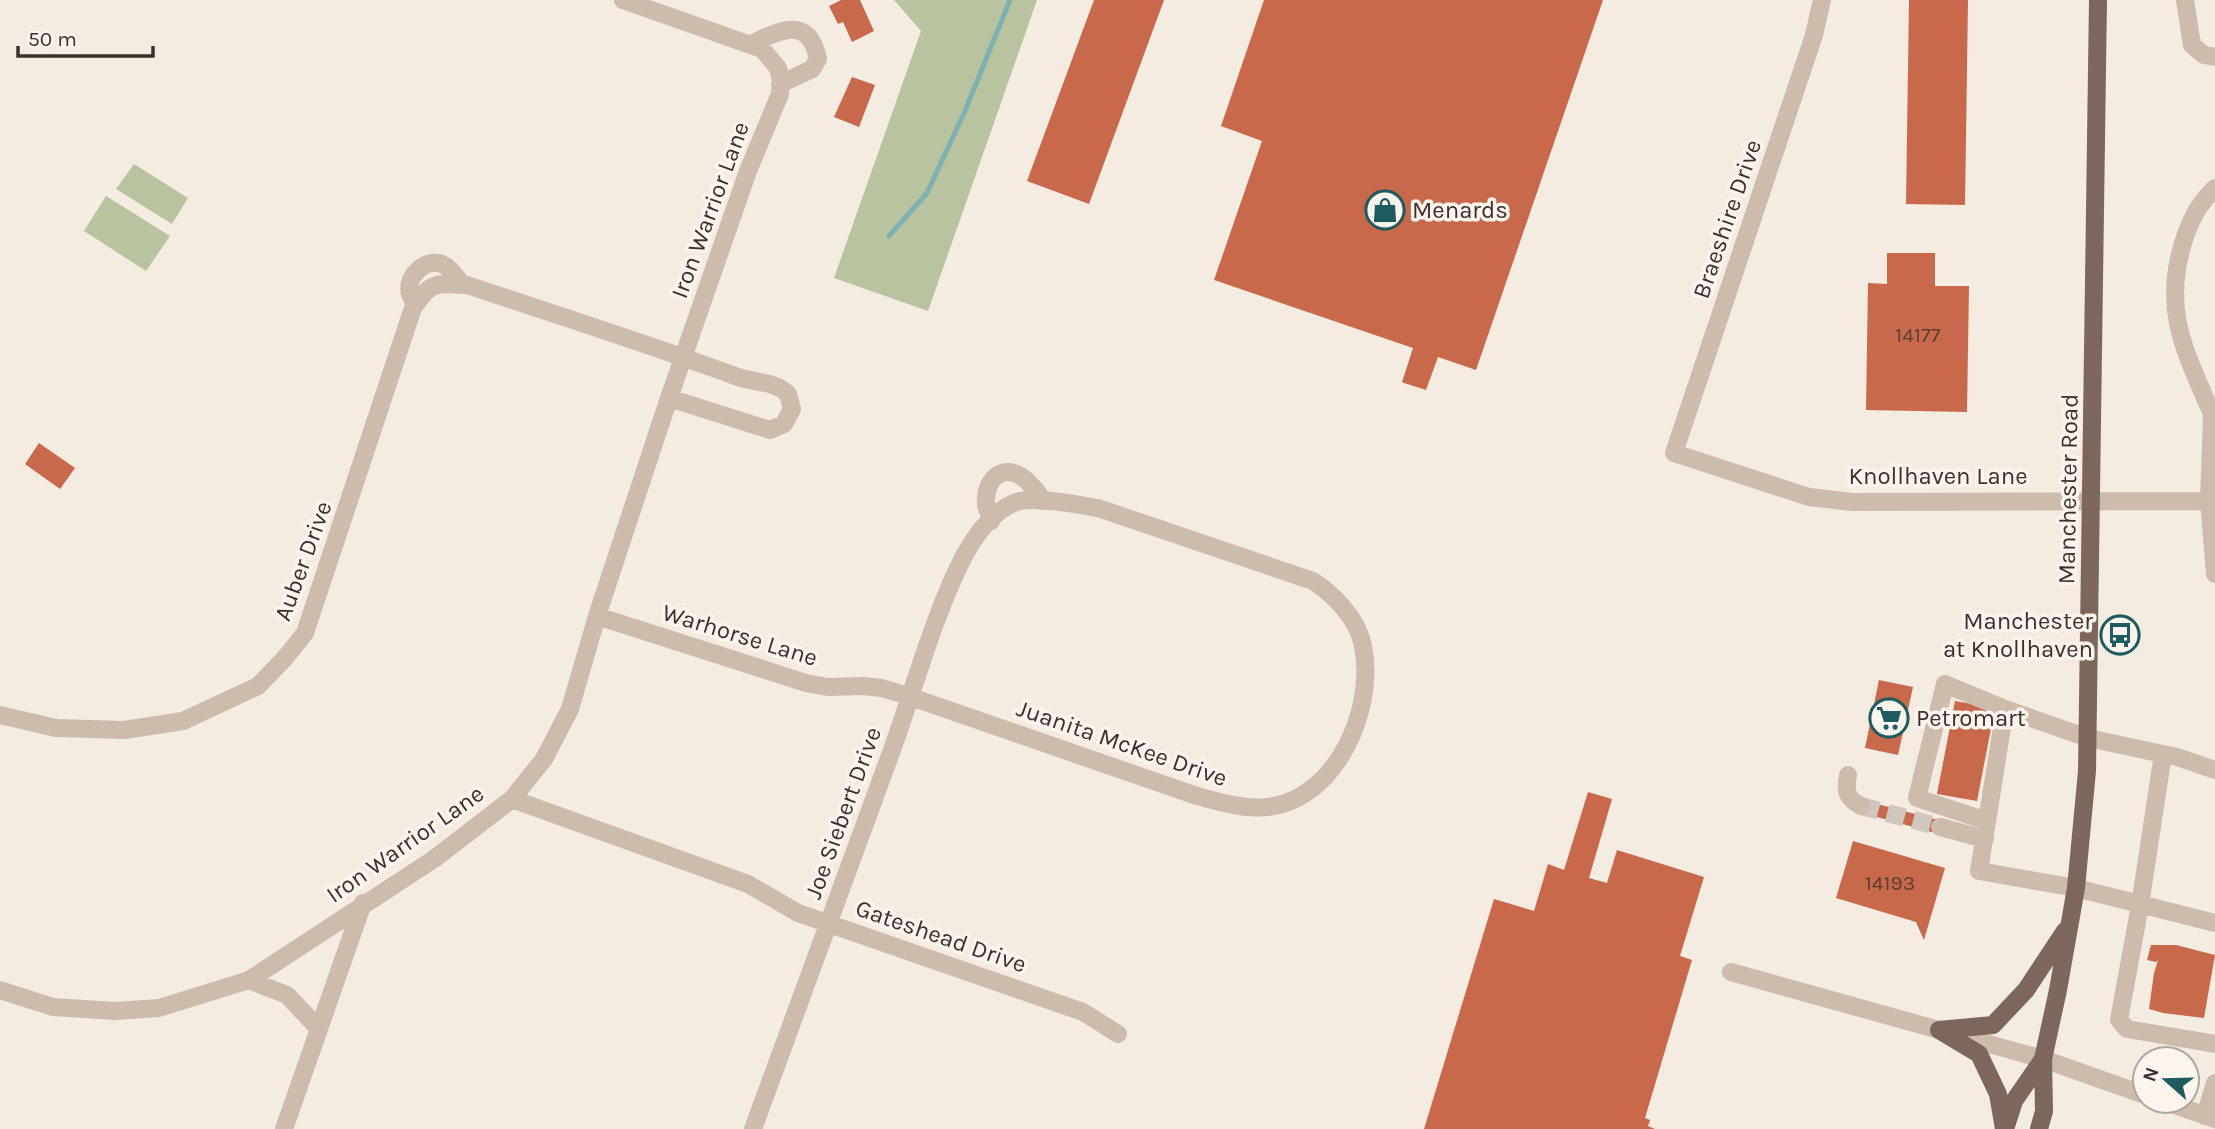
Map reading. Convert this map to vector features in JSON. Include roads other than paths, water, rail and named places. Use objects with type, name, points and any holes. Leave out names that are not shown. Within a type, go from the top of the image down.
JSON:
[{"type":"main road","name":"Manchester Road","points":[[2039,1129],[2044,1111],[2043,1059],[2076,888],[2088,738],[2098,0]]},
{"type":"main road","points":[[1939,1030],[1993,1025],[2026,990],[2070,923]]},
{"type":"main road","points":[[1939,1030],[1979,1054],[1998,1094],[2005,1129]]},
{"type":"main road","name":"Manchester Road","points":[[2005,1129],[2014,1101],[2043,1059]]},
{"type":"street","points":[[623,0],[762,49],[772,58],[781,82],[812,69],[818,59],[814,45],[804,35],[791,29],[780,29],[752,44]]},
{"type":"street","name":"Braeshire Drive","points":[[1674,453],[1814,36],[1822,0]]},
{"type":"street","points":[[2185,0],[2192,45],[2204,55],[2215,57]]},
{"type":"street","name":"Iron Warrior Lane","points":[[0,989],[53,1007],[115,1011],[159,1008],[249,980],[434,859],[512,799],[544,759],[570,709],[597,616],[669,398],[748,171],[780,94],[781,82]]},
{"type":"street","points":[[2215,188],[2202,200],[2192,216],[2179,257],[2174,306],[2177,327],[2185,350],[2214,410],[2209,501],[2215,574]]},
{"type":"street","name":"Auber Drive","points":[[0,715],[56,728],[131,730],[183,721],[258,686],[305,633],[415,304],[426,289],[437,283],[462,284],[684,357]]},
{"type":"street","points":[[669,398],[770,430],[784,424],[792,409],[788,394],[782,388],[749,381],[684,357]]},
{"type":"street","name":"Knollhaven Lane","points":[[1674,453],[1809,497],[1852,502],[2209,501]]},
{"type":"street","points":[[991,521],[986,505],[988,491],[992,480],[1001,472],[1014,471],[1024,477],[1040,494],[1042,501]]},
{"type":"street","name":"Juanita McKee Drive","points":[[911,697],[1232,806],[1260,808],[1286,803],[1317,785],[1338,764],[1349,744],[1366,679],[1362,640],[1345,609],[1331,593],[1313,581],[1098,508],[1061,502],[1016,501]]},
{"type":"street","name":"Joe Siebert Drive","points":[[752,1129],[964,556],[980,531],[1016,501]]},
{"type":"street","name":"Warhorse Lane","points":[[597,616],[806,684],[873,687],[911,697]]},
{"type":"street","points":[[1986,830],[1917,798],[1945,684],[2088,738],[2163,754],[2215,770]]},
{"type":"street","points":[[2006,709],[1979,871],[2076,888],[2215,923]]},
{"type":"street","points":[[2163,754],[2119,1020],[2127,1029],[2215,1044]]},
{"type":"street","points":[[1848,775],[1847,794],[1850,800],[1861,806]]},
{"type":"street","name":"Gateshead Drive","points":[[512,799],[748,884],[798,913],[1083,1012],[1118,1034]]},
{"type":"street","points":[[1940,827],[1986,830]]},
{"type":"street","points":[[284,1129],[363,903]]},
{"type":"street","points":[[1731,972],[2043,1059],[2131,1090]]},
{"type":"street","points":[[249,980],[287,995],[319,1029]]},
{"type":"street","points":[[2210,1117],[2215,1083]]},
{"type":"waterway","points":[[889,236],[927,193],[965,111],[1010,0]]},
{"type":"tunnel","points":[[1861,806],[1940,827]]},
{"type":"place","name":"Menards","points":[[1385,210]]},
{"type":"place","name":"Manchester at Knollhaven","points":[[2120,635]]},
{"type":"place","name":"Petromart","points":[[1889,718]]}]
